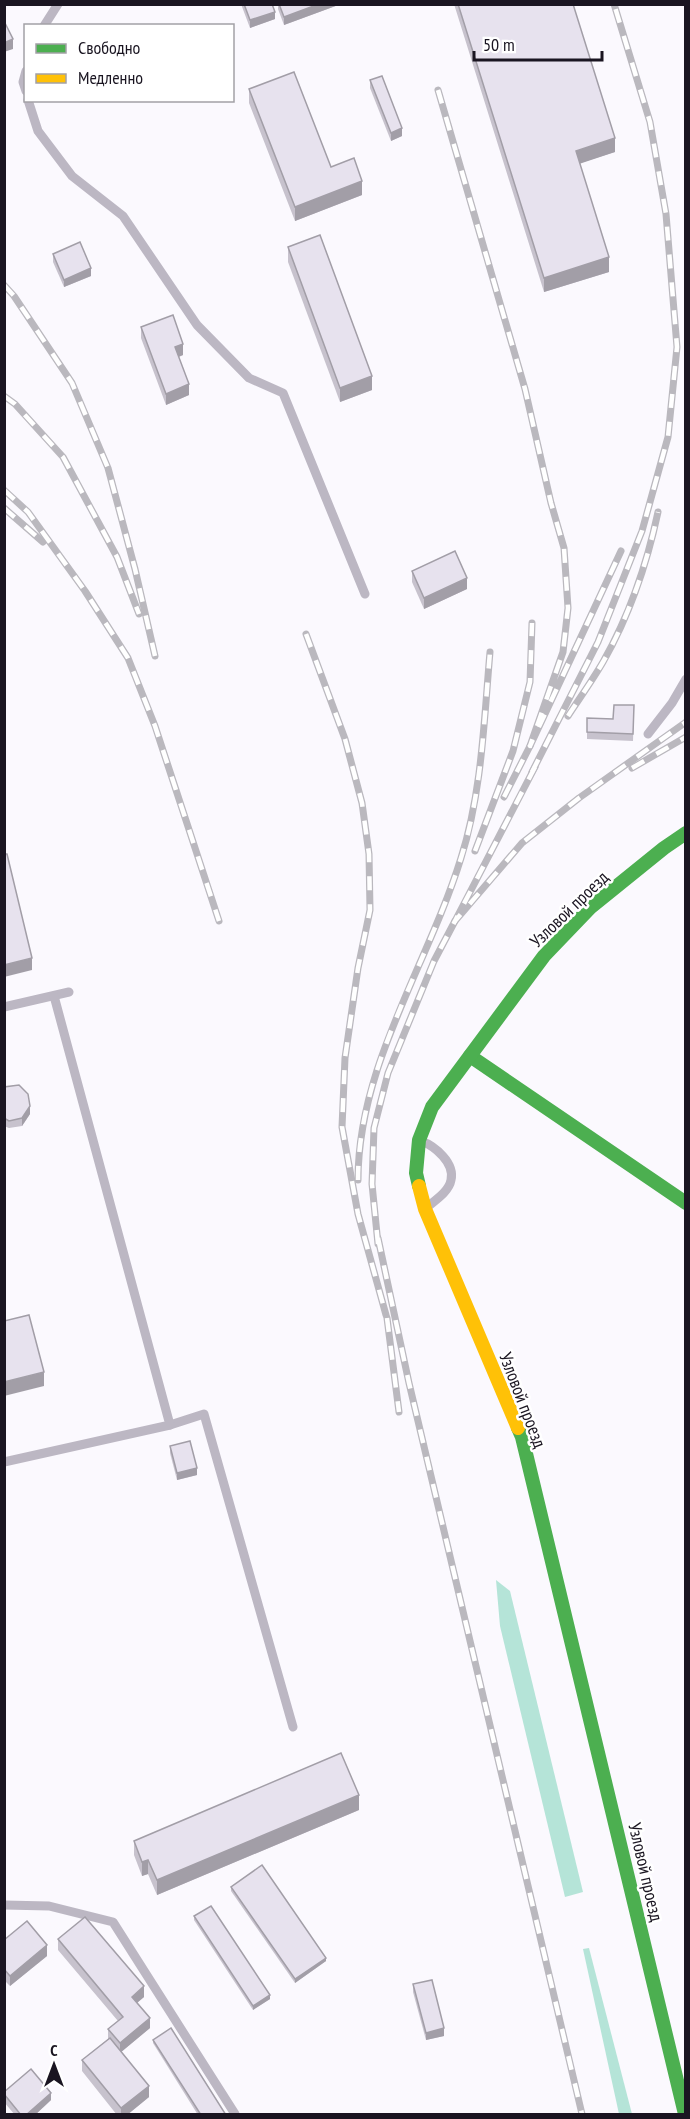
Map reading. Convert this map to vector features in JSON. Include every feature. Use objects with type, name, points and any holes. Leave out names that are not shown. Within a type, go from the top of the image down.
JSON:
[{"type":"street","name":"Узловой проезд","points":[[685,2115],[522,1437],[425,1209],[416,1173],[419,1140],[432,1107],[544,956],[591,907],[686,833]]},
{"type":"street","points":[[470,1056],[686,1203]]},
{"type":"lane","points":[[45,24],[58,4]]},
{"type":"lane","points":[[29,102],[38,131],[44,140],[72,176],[123,216],[197,325],[249,378],[284,393],[365,594]]},
{"type":"lane","points":[[648,734],[672,703],[686,679]]},
{"type":"lane","points":[[4,1007],[69,992]]},
{"type":"lane","points":[[54,996],[170,1425]]},
{"type":"lane","points":[[419,1140],[433,1145],[451,1171],[451,1182],[441,1196],[425,1209]]},
{"type":"lane","points":[[4,1462],[170,1425],[204,1414],[293,1727]]},
{"type":"lane","points":[[4,1905],[49,1906],[113,1922],[235,2115]]},
{"type":"shaded area","points":[[496,1580],[510,1591],[583,1892],[565,1897],[500,1626]]},
{"type":"shaded area","points":[[589,1948],[632,2114],[619,2114],[583,1949]]},
{"type":"building","points":[[244,4],[272,4],[275,12],[250,20]]},
{"type":"building","points":[[279,4],[319,4],[284,17]]},
{"type":"building","points":[[458,4],[573,4],[615,138],[576,151],[609,257],[544,278]]},
{"type":"building","points":[[4,21],[13,39],[4,43]]},
{"type":"building","points":[[294,72],[331,167],[354,158],[362,181],[295,207],[249,89]]},
{"type":"building","points":[[382,76],[402,128],[391,133],[370,80]]},
{"type":"building","points":[[320,235],[372,376],[340,388],[288,247]]},
{"type":"building","points":[[80,242],[91,268],[64,280],[53,254]]},
{"type":"building","points":[[173,315],[183,344],[175,347],[189,384],[166,394],[141,327]]},
{"type":"building","points":[[455,551],[467,578],[424,598],[412,571]]},
{"type":"building","points":[[614,705],[634,705],[633,734],[587,732],[587,718],[613,719]]},
{"type":"building","points":[[4,854],[7,854],[32,958],[4,965]]},
{"type":"building","points":[[19,1085],[28,1094],[30,1106],[22,1118],[9,1121],[4,1118],[4,1087]]},
{"type":"building","points":[[29,1315],[44,1372],[4,1382],[4,1321]]},
{"type":"building","points":[[190,1441],[197,1468],[177,1473],[170,1446]]},
{"type":"building","points":[[341,1753],[359,1795],[157,1880],[148,1860],[142,1862],[134,1841]]},
{"type":"building","points":[[262,1865],[326,1958],[295,1979],[231,1887]]},
{"type":"building","points":[[211,1906],[270,1995],[253,2006],[194,1916]]},
{"type":"building","points":[[85,1917],[144,1986],[132,1997],[150,2018],[120,2043],[108,2029],[123,2017],[58,1939]]},
{"type":"building","points":[[27,1921],[47,1945],[10,1976],[4,1969],[4,1940]]},
{"type":"building","points":[[432,1980],[444,2028],[426,2033],[413,1984]]},
{"type":"building","points":[[171,2028],[226,2115],[201,2115],[153,2040]]},
{"type":"building","points":[[110,2038],[149,2086],[121,2108],[82,2060]]},
{"type":"building","points":[[31,2069],[51,2093],[26,2115],[21,2115],[4,2092]]},
{"type":"railway","points":[[532,772],[598,642],[642,531],[668,437],[677,347],[666,214],[650,122],[614,4]]},
{"type":"railway","points":[[438,90],[525,389],[551,503],[564,548],[568,608],[563,652],[530,746],[621,551]]},
{"type":"railway","points":[[4,285],[14,296],[72,383],[108,468],[155,656]]},
{"type":"railway","points":[[4,396],[15,404],[63,457],[117,557],[139,614]]},
{"type":"railway","points":[[4,490],[28,512],[85,591],[128,658],[155,726],[219,921]]},
{"type":"railway","points":[[4,508],[43,542]]},
{"type":"railway","points":[[568,716],[603,662],[629,608],[643,570],[658,512]]},
{"type":"railway","points":[[475,851],[513,751],[530,682],[532,623]]},
{"type":"railway","points":[[306,634],[345,739],[362,803],[369,854],[370,910],[358,968],[345,1058],[342,1127],[358,1214],[386,1315]]},
{"type":"railway","points":[[358,1180],[361,1138],[369,1096],[397,1016],[447,898],[468,833],[478,782],[490,652]]},
{"type":"railway","points":[[535,767],[455,921],[522,843],[579,798],[686,722]]},
{"type":"railway","points":[[632,768],[686,737]]},
{"type":"railway","points":[[504,797],[530,746]]},
{"type":"railway","points":[[378,1244],[372,1184],[374,1128],[388,1073],[434,961],[455,921]]},
{"type":"railway","points":[[378,1238],[409,1383],[582,2114]]},
{"type":"railway","points":[[387,1318],[399,1412]]},
{"type":"traffic: fast","points":[[419,1186],[416,1173],[419,1140],[432,1107],[544,956],[591,907],[686,833]]},
{"type":"traffic: fast","points":[[470,1056],[686,1203]]},
{"type":"traffic: fast","points":[[518,1428],[685,2114]]},
{"type":"traffic: slow","points":[[419,1186],[425,1209],[518,1428]]}]
